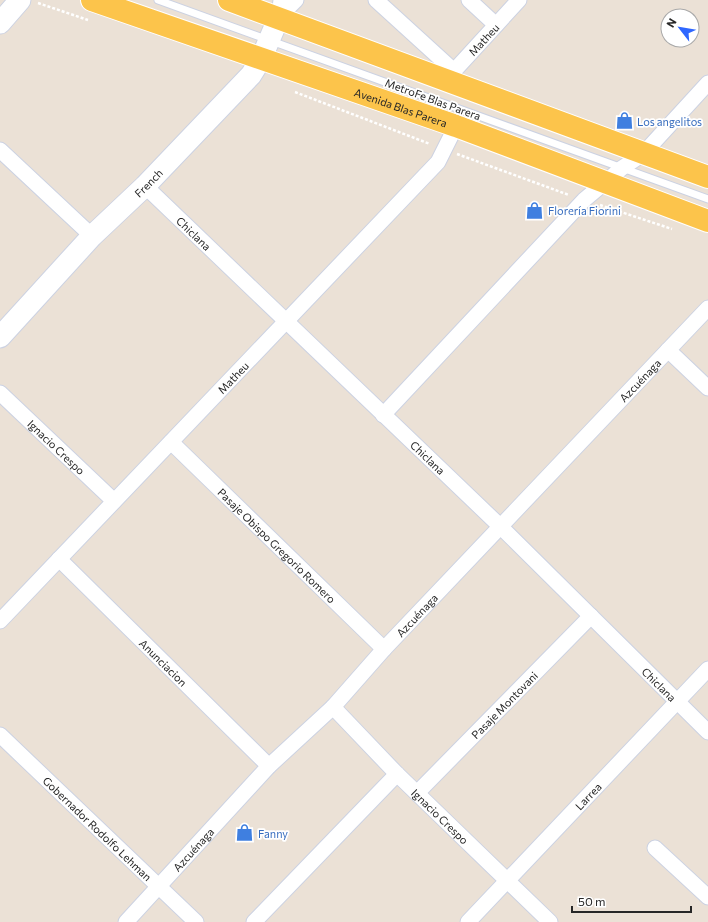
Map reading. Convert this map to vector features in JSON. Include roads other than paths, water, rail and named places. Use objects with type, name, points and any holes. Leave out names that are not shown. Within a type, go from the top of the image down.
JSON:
[{"type":"main road","name":"Avenida Blas Parera","points":[[92,0],[265,49],[456,126],[708,221]]},
{"type":"main road","points":[[229,0],[280,9],[452,76],[643,154],[708,177]]},
{"type":"street","name":"French","points":[[0,337],[92,236],[145,186],[251,75],[265,49],[280,9],[296,0]]},
{"type":"street","points":[[376,0],[452,76]]},
{"type":"street","points":[[469,0],[496,25]]},
{"type":"street","name":"Matheu","points":[[452,76],[519,0]]},
{"type":"street","points":[[0,23],[28,1]]},
{"type":"street","points":[[383,415],[584,200],[622,168],[643,154],[708,83]]},
{"type":"street","name":"Matheu","points":[[0,621],[438,162],[456,126]]},
{"type":"street","points":[[0,150],[92,236]]},
{"type":"street","name":"Chiclana","points":[[145,186],[501,527],[676,702],[708,732]]},
{"type":"street","name":"Azcuénaga","points":[[126,922],[269,766],[333,707],[384,649],[708,308]]},
{"type":"street","points":[[668,350],[708,388]]},
{"type":"street","name":"Ignacio Crespo","points":[[0,393],[114,501]]},
{"type":"street","name":"Pasaje Obispo Gregorio Romero","points":[[171,442],[384,649]]},
{"type":"street","name":"Anunciacion","points":[[59,559],[269,766]]},
{"type":"street","name":"Pasaje Montovani","points":[[417,793],[591,616]]},
{"type":"street","name":"Larrea","points":[[468,922],[708,669]]},
{"type":"street","name":"Ignacio Crespo","points":[[333,707],[397,774],[550,922]]},
{"type":"street","name":"Gobernador Rodolfo Lehman","points":[[0,735],[196,922]]},
{"type":"street","points":[[254,922],[397,774]]},
{"type":"street","points":[[655,848],[708,897]]},
{"type":"lane","name":"MetroFe Blas Parera","points":[[158,0],[265,49],[622,168],[708,199]]},
{"type":"place","name":"Los angelitos","points":[[624,121]]},
{"type":"place","name":"Florería Fiorini","points":[[535,210]]},
{"type":"place","name":"Fanny","points":[[245,833]]}]
